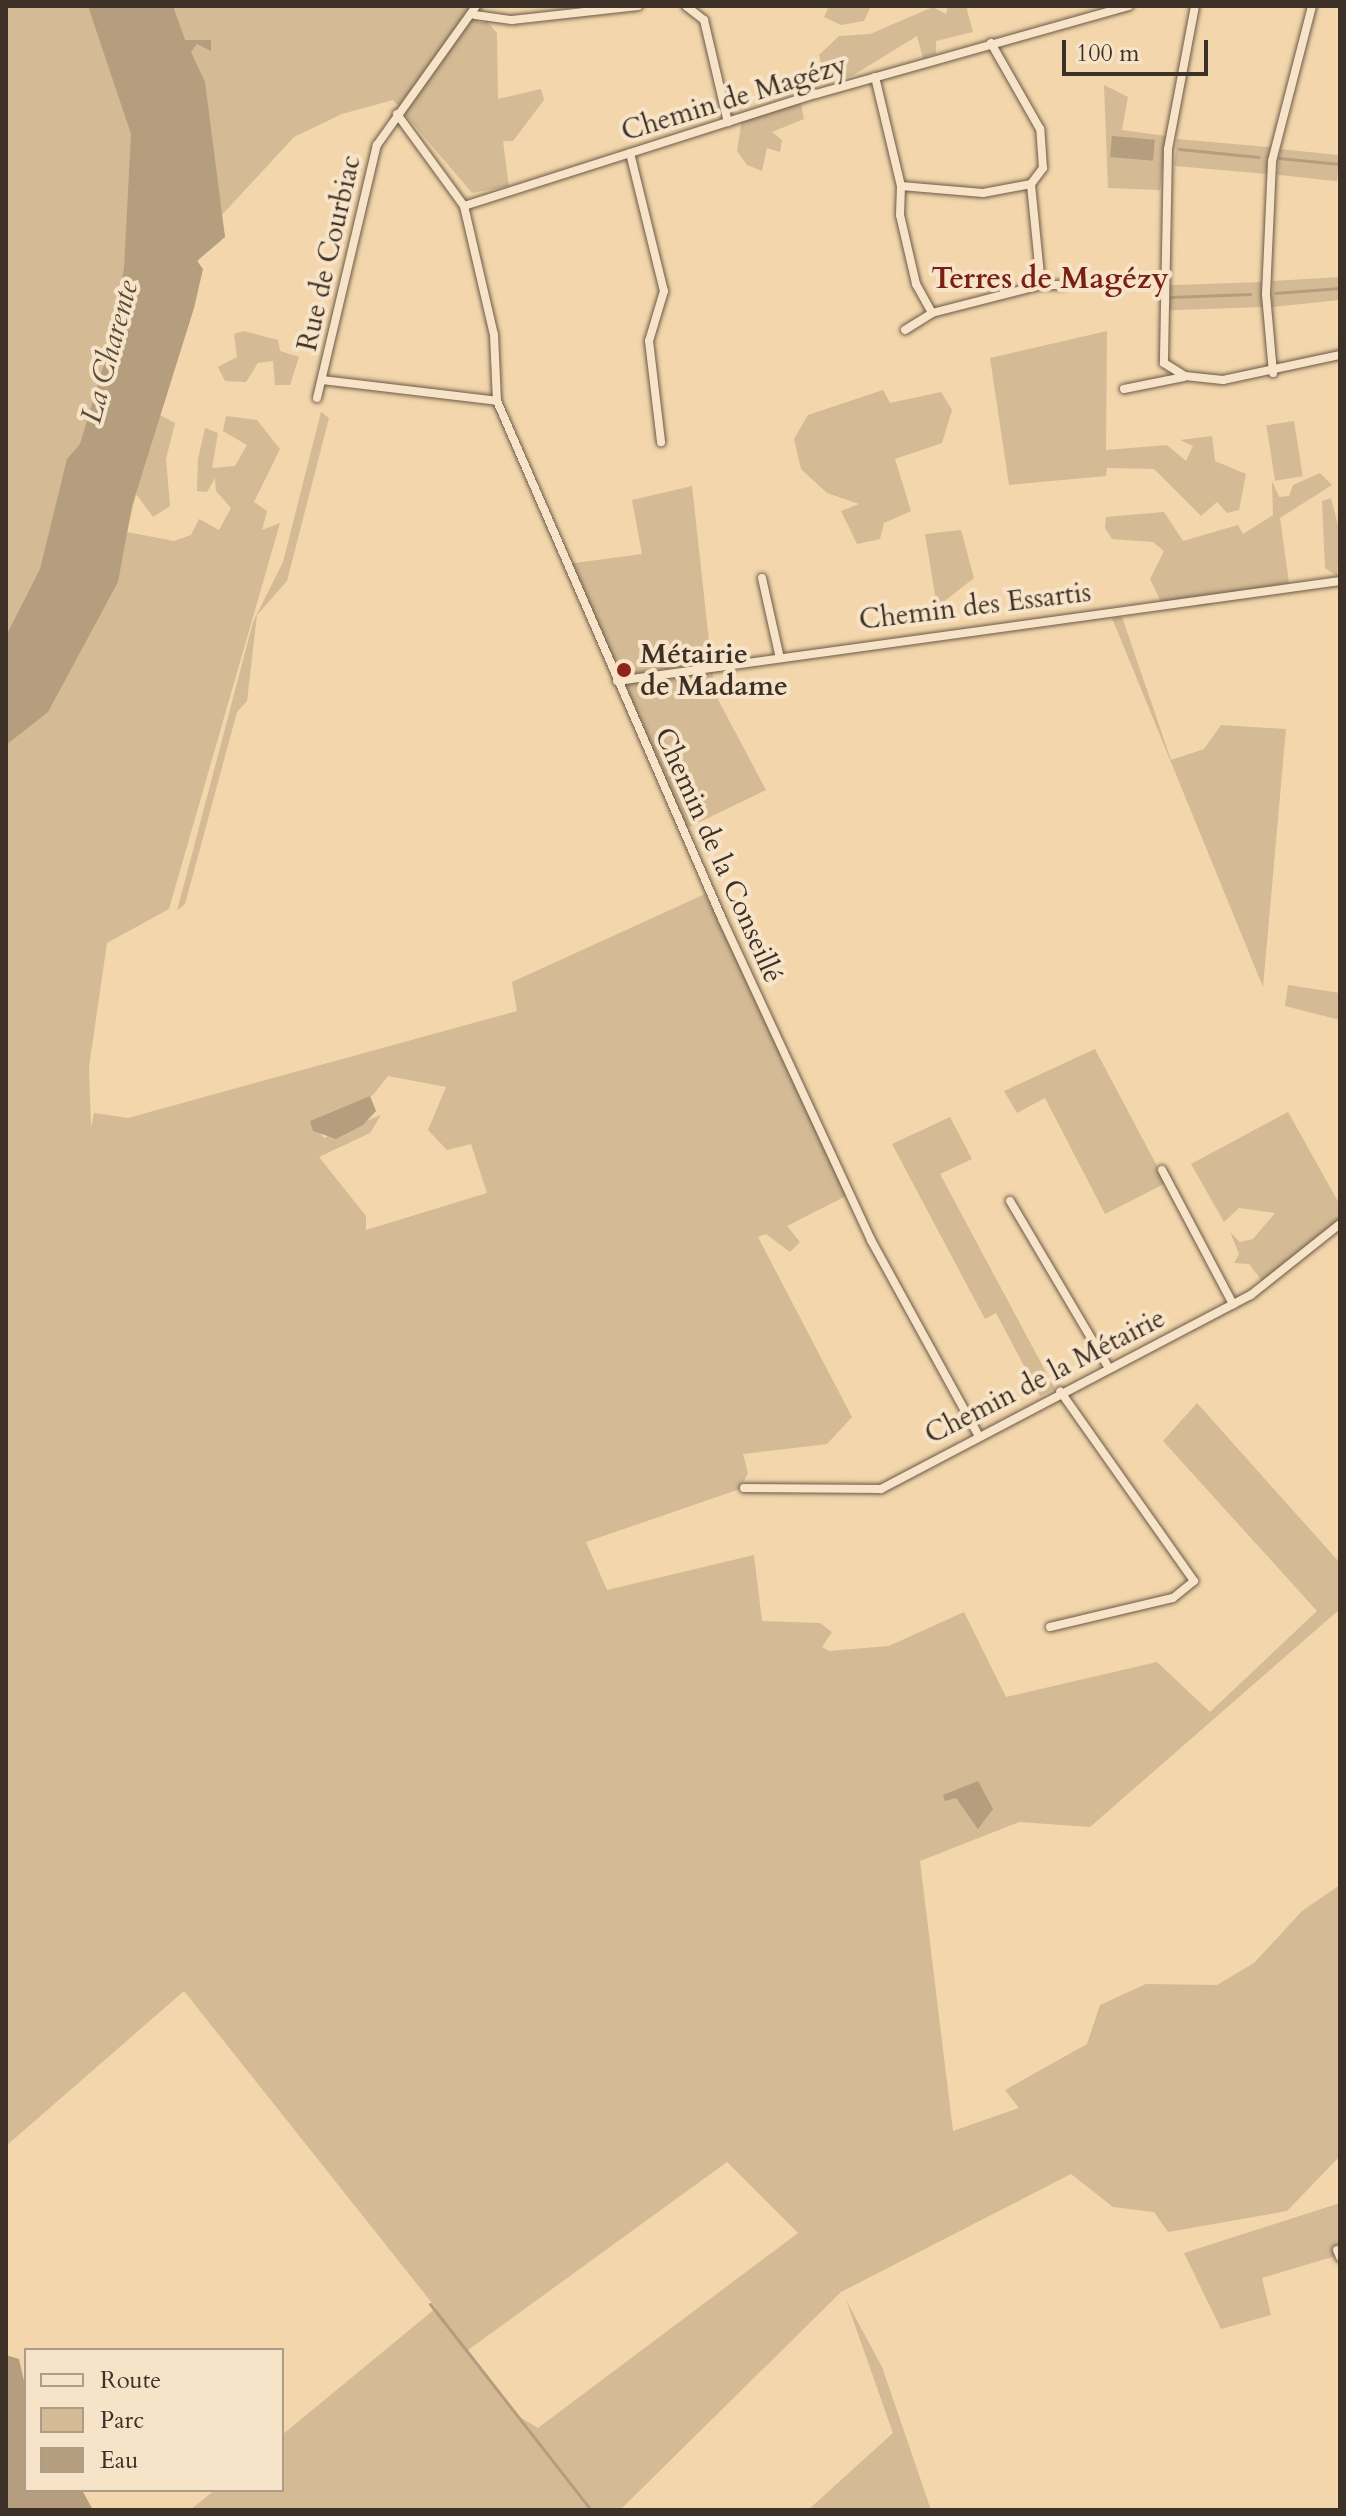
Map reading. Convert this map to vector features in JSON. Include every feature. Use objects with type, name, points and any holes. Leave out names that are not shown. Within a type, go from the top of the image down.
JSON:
[{"type":"street","points":[[475,10],[512,20],[638,6]]},
{"type":"street","points":[[686,6],[704,20],[728,122]]},
{"type":"street","name":"Chemin de Magézy","points":[[464,206],[875,77],[1129,6]]},
{"type":"street","points":[[1185,376],[1164,363],[1163,285],[1168,149],[1195,6]]},
{"type":"street","points":[[1273,373],[1266,294],[1272,161],[1312,6]]},
{"type":"street","name":"Rue de Courbiac","points":[[317,398],[358,207],[377,145],[475,10]]},
{"type":"street","points":[[901,186],[983,193],[1031,184],[1043,168],[1040,129],[991,43]]},
{"type":"street","points":[[875,77],[901,186],[900,215],[916,284],[932,313]]},
{"type":"street","points":[[322,380],[497,401],[494,335],[464,206],[397,114]]},
{"type":"street","points":[[630,153],[664,291],[649,341],[661,442]]},
{"type":"street","points":[[1031,184],[1041,285]]},
{"type":"street","points":[[905,330],[932,313],[1041,285],[1062,285]]},
{"type":"street","points":[[1124,389],[1185,376],[1223,380],[1273,373],[1340,355]]},
{"type":"street","name":"Chemin de la Conseillé","points":[[497,401],[617,681],[871,1240],[977,1433]]},
{"type":"street","points":[[762,578],[779,654]]},
{"type":"street","name":"Chemin des Essartis","points":[[617,681],[779,654],[1340,581]]},
{"type":"street","points":[[1162,1170],[1233,1304]]},
{"type":"street","points":[[1010,1201],[1108,1367]]},
{"type":"street","name":"Chemin de la Métairie","points":[[744,1488],[881,1489],[977,1433],[1233,1304],[1340,1224]]},
{"type":"street","points":[[1050,1627],[1173,1598],[1194,1581],[1060,1391]]},
{"type":"green space","points":[[6,6],[476,6],[479,23],[487,21],[497,33],[498,99],[541,89],[544,100],[513,141],[503,141],[509,186],[472,193],[393,100],[342,114],[294,137],[221,216],[225,237],[199,256],[194,308],[158,414],[175,423],[166,459],[170,506],[153,517],[136,494],[127,532],[174,541],[191,535],[199,519],[219,530],[231,508],[216,491],[215,478],[207,492],[197,491],[198,459],[205,428],[218,433],[212,468],[235,466],[247,445],[223,431],[226,416],[257,420],[280,449],[254,502],[267,511],[262,530],[280,523],[169,909],[107,943],[89,1067],[91,1128],[94,1113],[128,1118],[517,1011],[512,982],[705,894],[850,1194],[787,1226],[800,1242],[790,1252],[766,1234],[758,1237],[852,1417],[827,1444],[743,1454],[748,1473],[740,1489],[586,1542],[607,1590],[754,1555],[762,1621],[820,1623],[832,1632],[822,1647],[829,1651],[889,1646],[964,1612],[1006,1697],[1157,1662],[1210,1712],[1317,1611],[1163,1441],[1197,1403],[1340,1563],[1340,1609],[1090,1827],[1019,1822],[920,1861],[953,2131],[1019,2108],[1005,2090],[1087,2044],[1100,2005],[1146,1984],[1217,1985],[1254,1963],[1302,1911],[1340,1885],[1340,2156],[1287,2211],[1168,2232],[1154,2212],[1113,2207],[1071,2174],[841,2292],[620,2510],[190,2510],[212,2492],[284,2492],[284,2433],[436,2308],[184,1991],[6,2146]],"holes":[[[388,1076],[446,1087],[428,1130],[447,1150],[471,1144],[487,1193],[366,1230],[366,1216],[319,1157],[370,1133],[381,1115],[324,1138],[310,1121],[373,1095]],[[727,2162],[798,2233],[538,2428],[518,2416],[468,2350]]]},
{"type":"green space","points":[[829,6],[871,6],[864,21],[841,25],[824,17]]},
{"type":"green space","points":[[948,6],[966,6],[973,32],[936,41],[936,54],[923,58],[917,36],[852,76],[826,83],[819,55],[839,36],[870,34],[933,7],[946,14]]},
{"type":"green space","points":[[1104,85],[1128,97],[1122,130],[1166,136],[1160,190],[1108,188]]},
{"type":"green space","points":[[800,99],[804,119],[772,132],[782,140],[780,152],[767,148],[762,171],[747,165],[737,151],[742,118]]},
{"type":"green space","points":[[1177,139],[1271,147],[1268,174],[1175,166]]},
{"type":"green space","points":[[1280,149],[1340,155],[1337,181],[1277,175]]},
{"type":"green space","points":[[1340,277],[1340,300],[1272,307],[1273,281]]},
{"type":"green space","points":[[1262,282],[1263,307],[1170,310],[1169,285]]},
{"type":"green space","points":[[244,331],[278,340],[280,351],[299,357],[290,385],[275,385],[273,361],[258,363],[246,382],[225,381],[218,367],[237,357],[234,334]]},
{"type":"green space","points":[[1107,331],[1106,450],[1167,445],[1186,461],[1193,446],[1180,440],[1212,436],[1215,461],[1246,474],[1239,510],[1227,513],[1217,502],[1201,516],[1154,469],[1107,468],[1106,476],[1009,485],[990,358]]},
{"type":"green space","points":[[883,390],[890,403],[941,392],[952,410],[942,443],[895,459],[911,511],[884,523],[880,539],[857,544],[841,511],[859,504],[827,493],[801,469],[794,439],[808,415]]},
{"type":"green space","points":[[321,412],[329,418],[287,581],[257,615],[247,701],[237,712],[185,904],[177,911],[253,622],[283,562]]},
{"type":"green space","points":[[1294,421],[1303,476],[1275,481],[1266,425]]},
{"type":"green space","points":[[1320,473],[1332,485],[1280,518],[1289,583],[1207,605],[1171,608],[1160,600],[1150,579],[1164,551],[1153,542],[1112,539],[1105,528],[1106,517],[1164,512],[1183,541],[1238,525],[1243,534],[1273,515],[1272,481],[1279,497],[1289,496],[1293,485]]},
{"type":"green space","points":[[692,486],[710,650],[727,663],[712,666],[714,692],[766,790],[683,830],[567,564],[642,554],[632,500]]},
{"type":"green space","points":[[1331,498],[1340,533],[1337,576],[1325,568],[1322,501]]},
{"type":"green space","points":[[961,530],[974,578],[937,607],[925,534]]},
{"type":"green space","points":[[1122,617],[1171,760],[1204,749],[1221,725],[1286,729],[1263,987],[1112,618]]},
{"type":"green space","points":[[1288,985],[1340,993],[1340,1020],[1285,1006]]},
{"type":"green space","points":[[1095,1049],[1166,1183],[1105,1214],[1045,1098],[1017,1113],[1004,1091]]},
{"type":"green space","points":[[1288,1112],[1340,1205],[1340,1224],[1265,1285],[1249,1264],[1234,1263],[1239,1254],[1230,1232],[1240,1242],[1253,1239],[1275,1213],[1239,1208],[1224,1222],[1191,1164]]},
{"type":"green space","points":[[950,1117],[972,1159],[940,1174],[1055,1389],[1040,1396],[996,1313],[985,1319],[892,1144]]},
{"type":"green space","points":[[1340,2203],[1339,2255],[1262,2278],[1271,2315],[1221,2329],[1184,2253]]},
{"type":"green space","points":[[846,2300],[882,2367],[931,2510],[808,2510],[893,2433]]},
{"type":"water","name":"La Charente","points":[[88,6],[173,6],[185,40],[211,40],[211,51],[197,44],[191,52],[205,82],[225,237],[197,261],[203,269],[194,308],[132,506],[118,582],[48,712],[6,745],[6,636],[40,569],[67,459],[80,444],[108,351],[124,268],[131,134]]},
{"type":"water","points":[[1112,136],[1155,140],[1153,161],[1110,157]]},
{"type":"water","points":[[370,1096],[376,1111],[363,1125],[336,1139],[313,1131],[310,1121]]},
{"type":"water","points":[[978,1781],[993,1809],[978,1829],[956,1798],[945,1801],[943,1795]]},
{"type":"water","points":[[6,2355],[19,2359],[24,2381],[24,2492],[83,2492],[93,2510],[6,2510]]},
{"type":"waterway","points":[[1179,149],[1259,157]]},
{"type":"waterway","points":[[1279,158],[1340,164]]},
{"type":"waterway","points":[[1275,293],[1340,288]]},
{"type":"waterway","points":[[1171,297],[1250,294]]},
{"type":"waterway","points":[[430,2304],[591,2510]]},
{"type":"place","name":"Métairie de Madame","points":[[624,670]]},
{"type":"district","name":"Terres de Magézy","points":[[1050,279]]}]
